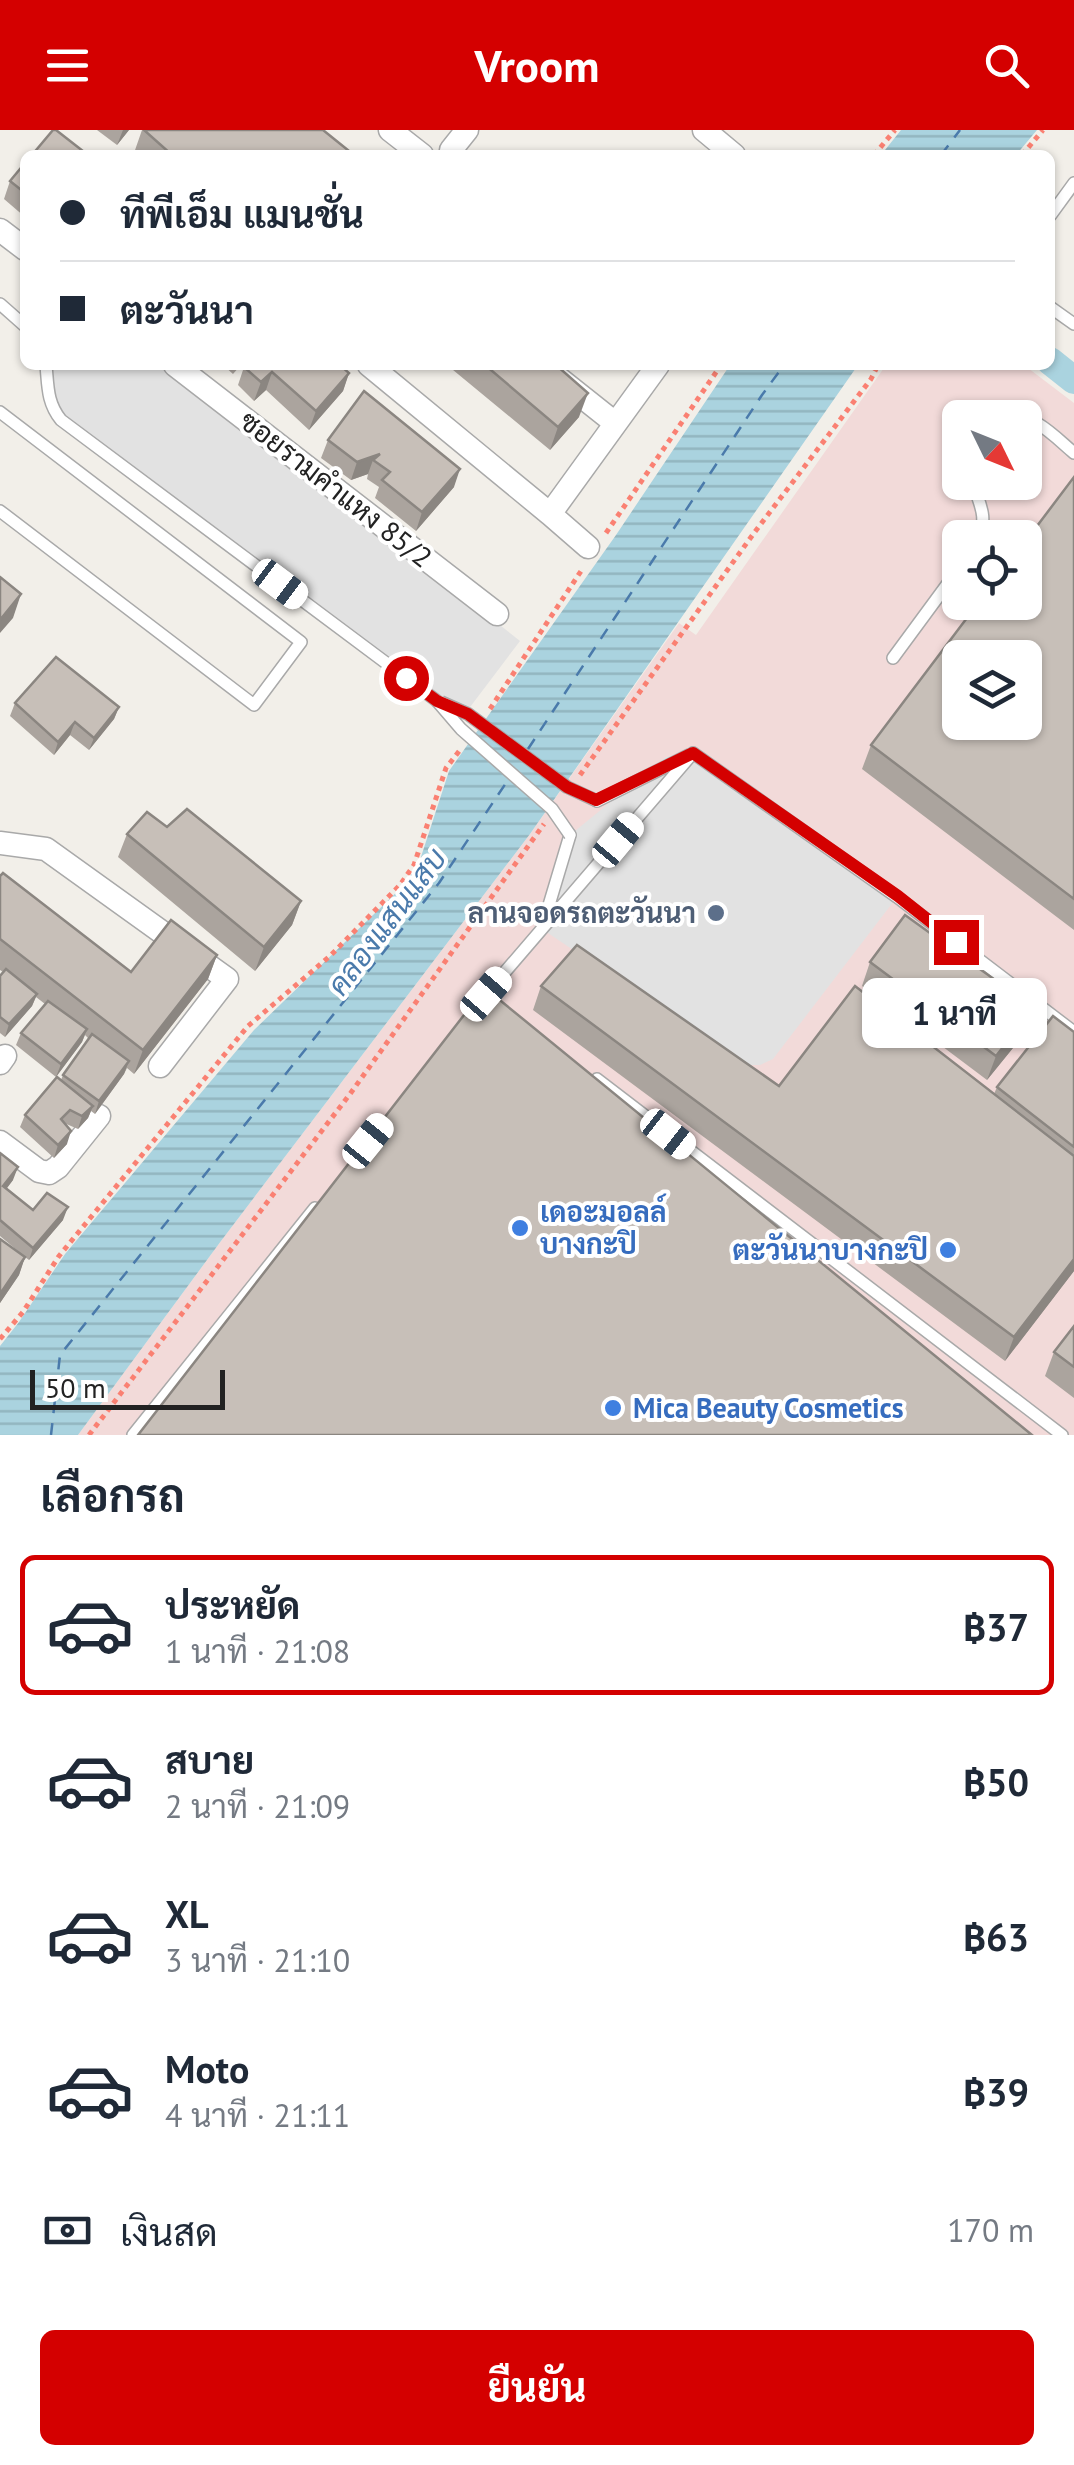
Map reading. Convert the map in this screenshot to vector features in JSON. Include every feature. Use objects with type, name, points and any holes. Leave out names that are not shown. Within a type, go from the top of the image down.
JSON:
[{"type":"street","points":[[390,130],[416,150]]},
{"type":"street","points":[[451,150],[467,130]]},
{"type":"street","points":[[704,130],[728,150]]},
{"type":"street","points":[[0,230],[20,245]]},
{"type":"street","name":"ซอยรามคำแหง 85/2","points":[[181,370],[497,614]]},
{"type":"street","points":[[375,370],[591,551]]},
{"type":"street","points":[[548,370],[616,423]]},
{"type":"street","points":[[550,514],[654,370]]},
{"type":"street","points":[[0,843],[46,849],[227,980],[160,1066]]},
{"type":"street","points":[[0,1142],[38,1170],[49,1173],[99,1116]]},
{"type":"lane","points":[[1055,209],[1074,183]]},
{"type":"lane","points":[[0,304],[20,322]]},
{"type":"lane","points":[[46,370],[48,398],[61,420],[437,701],[462,729],[552,810],[570,836],[542,929]]},
{"type":"lane","points":[[0,412],[302,642],[254,704],[0,511]]},
{"type":"lane","points":[[1042,428],[1074,452]]},
{"type":"lane","points":[[893,658],[942,591]]},
{"type":"lane","points":[[437,701],[468,714],[567,787],[596,800],[693,753]]},
{"type":"lane","points":[[693,753],[898,896],[1074,1032]]},
{"type":"lane","points":[[474,1010],[693,753]]},
{"type":"lane","points":[[486,994],[501,1006]]},
{"type":"lane","points":[[579,1066],[1062,1435]]},
{"type":"lane","points":[[133,1435],[328,1192]]},
{"type":"path","points":[[878,150],[895,130]]},
{"type":"path","points":[[1026,150],[1043,130]]},
{"type":"path","points":[[480,722],[505,689],[591,551],[718,370]]},
{"type":"path","points":[[581,774],[876,370]]},
{"type":"path","points":[[0,1339],[59,1256],[248,1026],[330,956],[400,885],[414,865],[446,768],[468,738]]},
{"type":"path","points":[[88,1435],[350,1094],[546,822]]},
{"type":"shaded area","points":[[52,370],[178,370],[520,641],[458,723],[57,416]]},
{"type":"shaded area","points":[[882,370],[1031,370],[1074,403],[1074,1435],[78,1435],[530,834],[679,623],[696,635]]},
{"type":"shaded area","name":"ลานจอดรถตะวันนา","points":[[693,753],[897,897],[773,1059],[760,1065],[744,1065],[542,929],[570,835],[666,757]]},
{"type":"water","points":[[901,130],[1037,130],[1020,150],[885,150]]},
{"type":"water","name":"คลองแสนแสบ","points":[[727,370],[855,370],[530,834],[78,1435],[0,1435],[0,1346],[65,1254],[254,1030],[403,886],[419,863],[449,771]]},
{"type":"building","points":[[56,130],[82,150],[36,150]]},
{"type":"building","points":[[144,130],[323,130],[348,150],[166,150]]},
{"type":"building","points":[[20,169],[20,189],[10,181]]},
{"type":"building","points":[[247,370],[349,373],[316,411],[272,372],[261,382]]},
{"type":"building","points":[[491,370],[562,370],[588,393],[558,427]]},
{"type":"building","points":[[364,391],[460,469],[422,512],[382,480],[390,472],[373,460],[380,454],[357,462],[328,440]]},
{"type":"building","points":[[1074,477],[1074,899],[871,745],[942,651],[942,740],[1042,740],[1042,640],[950,640],[965,620],[1042,620],[1042,520]]},
{"type":"building","points":[[0,577],[21,594],[0,620]]},
{"type":"building","points":[[56,657],[119,707],[94,738],[75,722],[58,742],[15,703]]},
{"type":"building","points":[[187,809],[301,901],[264,947],[127,834],[147,812],[167,827]]},
{"type":"building","points":[[3,873],[131,972],[171,920],[217,955],[143,1050],[0,939]]},
{"type":"building","points":[[905,915],[1034,1008],[996,1056],[870,962]]},
{"type":"building","points":[[577,945],[779,1086],[855,986],[1074,1156],[1074,1259],[1014,1337],[541,986]]},
{"type":"building","points":[[6,969],[37,994],[9,1024],[0,1017],[0,976]]},
{"type":"building","name":"เดอะมอลล์ บางกะปิ","points":[[485,988],[1032,1435],[138,1435]]},
{"type":"building","points":[[48,1001],[87,1029],[61,1064],[21,1033]]},
{"type":"building","points":[[1053,1016],[1074,1032],[1074,1147],[997,1087]]},
{"type":"building","points":[[92,1034],[129,1061],[99,1101],[63,1075]]},
{"type":"building","points":[[57,1077],[93,1106],[82,1116],[70,1110],[61,1119],[71,1131],[58,1145],[25,1115]]},
{"type":"building","points":[[0,1153],[18,1167],[3,1186],[33,1210],[47,1193],[68,1207],[33,1248],[0,1220]]},
{"type":"building","points":[[0,1239],[25,1257],[0,1294]]},
{"type":"building","points":[[1074,1326],[1074,1367],[1054,1352]]},
{"type":"waterway","points":[[1055,365],[1074,380]]},
{"type":"ferry route","points":[[945,150],[960,130]]},
{"type":"ferry route","points":[[528,749],[780,370]]},
{"type":"ferry route","points":[[51,1435],[60,1355],[439,883],[510,777]]},
{"type":"place","name":"ลานจอดรถตะวันนา","points":[[716,913]]},
{"type":"place","name":"เดอะมอลล์ บางกะปิ","points":[[520,1228]]},
{"type":"place","name":"ตะวันนาบางกะปิ","points":[[948,1250]]},
{"type":"place","name":"Mica Beauty Cosmetics","points":[[613,1408]]},
{"type":"route","points":[[406,678],[437,701],[468,714],[567,787],[596,800],[693,753],[898,896],[956,942]]}]
